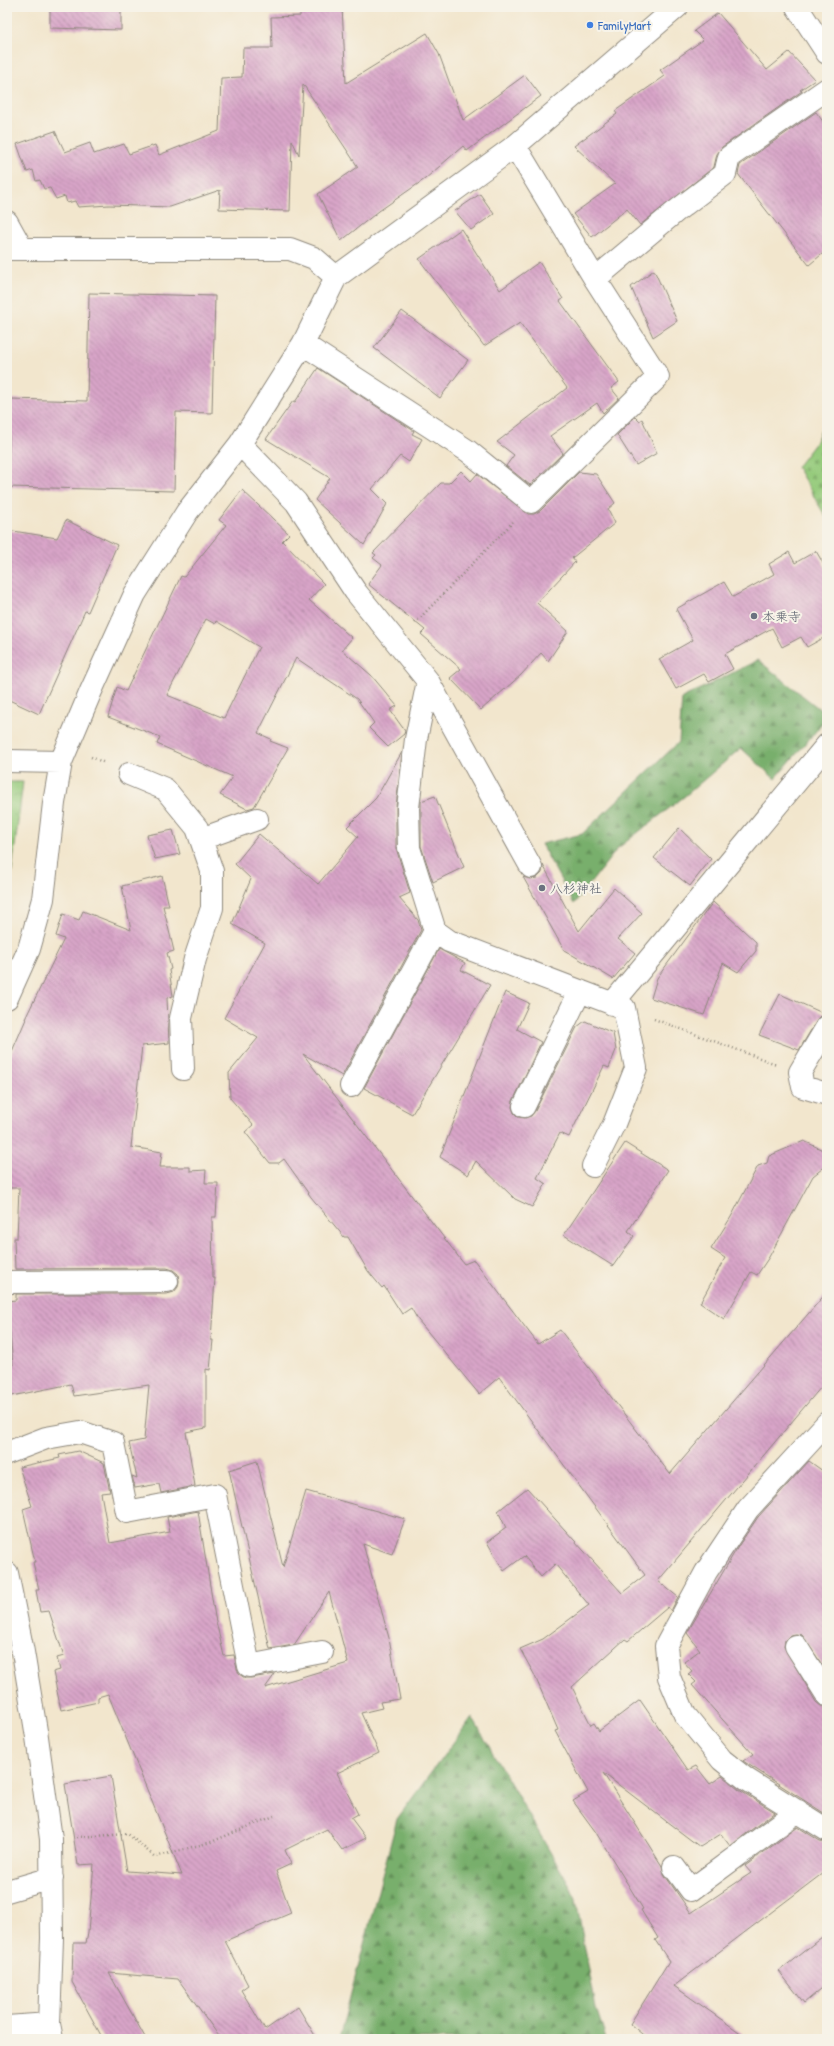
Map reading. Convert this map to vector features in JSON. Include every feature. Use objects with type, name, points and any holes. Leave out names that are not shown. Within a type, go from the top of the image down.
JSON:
[{"type":"street","points":[[7,998],[29,949],[43,899],[54,804],[65,754],[91,690],[135,594],[187,512],[240,444],[302,344],[336,278],[515,146],[677,7]]},
{"type":"street","points":[[797,7],[827,53]]},
{"type":"street","points":[[595,279],[675,212],[725,174],[729,157],[827,89]]},
{"type":"street","points":[[302,344],[468,451],[531,502],[658,377],[595,279],[515,146]]},
{"type":"street","points":[[7,222],[14,249],[290,249],[314,258],[336,278]]},
{"type":"street","points":[[240,444],[296,502],[355,591],[428,681],[531,867]]},
{"type":"street","points":[[428,681],[416,739],[408,808],[409,848],[435,931],[448,941],[618,1006]]},
{"type":"street","points":[[618,1006],[827,746]]},
{"type":"street","points":[[7,761],[65,754]]},
{"type":"street","points":[[129,774],[165,790],[197,828],[212,871],[212,908],[196,959],[181,1018],[183,1069]]},
{"type":"street","points":[[201,839],[257,819]]},
{"type":"street","points":[[352,1086],[435,931]]},
{"type":"street","points":[[524,1106],[580,991]]},
{"type":"street","points":[[593,1166],[614,1124],[636,1068],[618,1006]]},
{"type":"street","points":[[827,1027],[800,1072],[803,1087],[827,1094]]},
{"type":"street","points":[[7,1282],[167,1281]]},
{"type":"street","points":[[827,1423],[748,1509],[706,1572],[666,1646],[670,1677],[686,1715],[722,1760],[746,1779],[827,1830]]},
{"type":"street","points":[[7,1453],[46,1438],[80,1432],[113,1443],[127,1512],[215,1496],[249,1666],[322,1652]]},
{"type":"street","points":[[7,1573],[15,1656],[37,1737],[51,1839],[52,1878],[50,2032],[7,2027]]},
{"type":"street","points":[[796,1646],[827,1695]]},
{"type":"street","points":[[674,1867],[691,1890],[798,1811]]},
{"type":"street","points":[[7,1891],[52,1878]]},
{"type":"path","points":[[396,642],[531,502]]},
{"type":"path","points":[[65,754],[129,774]]},
{"type":"path","points":[[618,1006],[800,1072]]},
{"type":"path","points":[[51,1839],[128,1834],[155,1857],[211,1842],[274,1816]]},
{"type":"green space","points":[[827,418],[827,519],[797,467],[814,445]]},
{"type":"green space","points":[[758,660],[827,715],[827,728],[822,724],[775,779],[741,748],[685,796],[618,848],[574,904],[541,844],[582,834],[679,742],[682,698]]},
{"type":"green space","points":[[7,782],[23,782],[7,910]]},
{"type":"green space","points":[[472,1717],[575,1895],[596,2008],[606,2039],[339,2039],[397,1819]]},
{"type":"building","points":[[50,7],[121,7],[121,30],[50,28]]},
{"type":"building","points":[[300,7],[342,7],[346,83],[427,33],[439,54],[463,120],[525,75],[541,96],[467,151],[463,146],[425,179],[379,211],[341,241],[318,194],[358,167],[303,84],[299,155],[292,140],[290,211],[219,209],[220,190],[170,207],[109,205],[78,207],[75,201],[67,203],[65,196],[56,199],[50,188],[44,189],[40,180],[36,181],[33,170],[27,172],[17,144],[55,131],[65,152],[90,143],[94,154],[124,144],[129,154],[155,145],[159,155],[219,131],[221,78],[242,77],[243,48],[272,48],[271,17],[300,16]]},
{"type":"building","points":[[718,13],[767,70],[789,52],[815,80],[800,90],[802,91],[722,147],[717,154],[714,167],[640,225],[627,209],[592,237],[573,214],[615,184],[574,146],[617,114],[615,111],[665,76],[660,70],[703,40],[694,31]]},
{"type":"building","points":[[816,112],[827,127],[827,250],[809,265],[738,174],[740,165]]},
{"type":"building","points":[[480,194],[494,214],[471,230],[455,211]]},
{"type":"building","points":[[461,229],[500,290],[539,262],[563,299],[560,301],[619,382],[611,388],[619,398],[603,413],[597,403],[550,436],[563,453],[530,485],[506,466],[514,455],[497,442],[567,388],[520,323],[484,346],[419,259]]},
{"type":"building","points":[[654,270],[677,321],[653,337],[631,287]]},
{"type":"building","points":[[89,293],[215,296],[212,413],[176,412],[174,491],[8,487],[10,399],[87,401]]},
{"type":"building","points":[[402,311],[468,360],[440,398],[374,348]]},
{"type":"building","points":[[318,368],[414,431],[412,434],[422,439],[409,462],[400,456],[372,489],[387,504],[364,545],[315,500],[330,478],[266,439],[293,401],[295,402]]},
{"type":"building","points":[[635,417],[639,421],[642,419],[657,453],[636,465],[617,435]]},
{"type":"building","points":[[461,471],[471,481],[477,474],[528,514],[534,514],[540,511],[579,472],[596,474],[615,503],[608,509],[615,523],[572,558],[575,562],[537,603],[568,631],[548,661],[541,653],[521,675],[481,710],[450,678],[461,669],[421,634],[425,630],[368,584],[382,565],[373,558],[376,555],[373,553],[441,483],[449,483]]},
{"type":"building","points":[[242,490],[289,534],[282,541],[324,584],[309,600],[352,638],[342,650],[371,675],[397,706],[390,710],[405,731],[404,734],[388,747],[369,728],[374,723],[357,699],[296,658],[258,733],[271,739],[270,741],[288,748],[254,807],[247,809],[220,795],[233,777],[157,744],[160,737],[108,717],[117,687],[126,691],[181,576],[184,577],[226,525],[219,520]],"holes":[[[206,619],[215,624],[216,621],[259,647],[224,718],[167,695]]]},
{"type":"building","points":[[66,520],[117,545],[88,612],[85,611],[39,714],[7,699],[7,530],[57,538]]},
{"type":"building","name":"本乗寺","points":[[816,551],[827,570],[827,636],[807,647],[801,637],[782,647],[772,628],[725,654],[733,669],[709,682],[704,674],[676,689],[659,659],[693,640],[676,609],[724,582],[733,597],[774,574],[769,564],[789,552],[795,563]]},
{"type":"building","points":[[402,752],[396,807],[396,848],[410,893],[399,898],[418,920],[421,930],[342,1076],[303,1054],[464,1264],[474,1260],[538,1344],[560,1330],[670,1474],[827,1292],[827,1380],[658,1581],[678,1597],[671,1611],[668,1607],[628,1641],[625,1639],[572,1687],[591,1725],[594,1723],[599,1731],[640,1700],[688,1770],[696,1766],[710,1784],[722,1776],[739,1790],[775,1812],[730,1846],[721,1834],[700,1847],[603,1773],[662,1866],[664,1874],[691,1913],[751,1873],[745,1866],[798,1827],[820,1841],[827,1842],[827,1870],[674,1986],[749,2039],[648,2039],[630,2024],[669,1961],[655,1940],[658,1938],[641,1910],[643,1909],[595,1831],[573,1801],[588,1792],[555,1731],[558,1730],[534,1674],[520,1649],[543,1639],[589,1605],[555,1564],[541,1577],[524,1556],[504,1571],[487,1542],[506,1528],[498,1511],[527,1488],[622,1593],[645,1575],[499,1377],[479,1394],[418,1320],[411,1308],[402,1314],[384,1286],[382,1288],[368,1271],[348,1237],[344,1237],[311,1197],[284,1159],[279,1163],[270,1163],[245,1132],[253,1125],[230,1098],[229,1073],[258,1038],[224,1018],[265,943],[232,924],[251,879],[235,864],[259,834],[318,884],[358,837],[347,827],[376,798]]},
{"type":"building","points":[[435,796],[464,867],[433,882],[421,846],[421,801]]},
{"type":"building","points":[[679,828],[711,859],[690,886],[654,858]]},
{"type":"building","points":[[173,830],[180,854],[155,859],[147,835]]},
{"type":"building","points":[[543,865],[579,931],[614,888],[642,913],[618,939],[635,953],[613,979],[564,950],[523,877],[530,879],[537,878],[542,873]]},
{"type":"building","points":[[162,876],[169,906],[163,906],[174,951],[167,953],[171,969],[169,970],[173,996],[167,998],[169,1043],[142,1046],[131,1147],[162,1152],[160,1167],[190,1167],[190,1171],[206,1170],[205,1183],[218,1183],[216,1217],[212,1217],[213,1278],[215,1278],[211,1340],[213,1340],[210,1370],[206,1369],[206,1428],[186,1432],[195,1486],[161,1493],[159,1484],[135,1488],[132,1476],[137,1478],[129,1443],[144,1440],[149,1385],[74,1396],[71,1384],[7,1397],[7,1367],[13,1365],[7,1301],[16,1300],[16,1294],[167,1294],[174,1292],[178,1287],[179,1281],[178,1274],[167,1268],[15,1269],[14,1238],[17,1238],[19,1188],[7,1188],[7,1063],[25,1019],[64,939],[56,936],[63,914],[79,920],[83,911],[131,930],[122,886]]},
{"type":"building","points":[[713,902],[756,942],[756,951],[738,972],[723,963],[704,1015],[651,998],[657,978]]},
{"type":"building","points":[[439,949],[465,963],[461,970],[490,985],[412,1114],[364,1088]]},
{"type":"building","points":[[505,992],[529,1003],[517,1029],[541,1042],[513,1101],[512,1107],[514,1113],[518,1117],[525,1118],[531,1116],[535,1111],[577,1027],[585,1021],[613,1033],[616,1050],[609,1068],[604,1066],[569,1137],[560,1133],[537,1178],[546,1184],[532,1207],[515,1199],[476,1161],[468,1175],[440,1157]]},
{"type":"building","points":[[780,994],[827,1015],[821,1016],[817,1020],[799,1050],[759,1035]]},
{"type":"building","points":[[804,1141],[827,1152],[827,1165],[813,1176],[769,1257],[757,1275],[751,1272],[724,1319],[700,1303],[725,1258],[711,1249],[731,1217],[758,1166],[767,1163],[769,1156]]},
{"type":"building","points":[[625,1143],[668,1170],[628,1231],[634,1236],[613,1266],[564,1235]]},
{"type":"building","points":[[78,1451],[104,1463],[110,1492],[101,1493],[110,1543],[170,1532],[167,1517],[198,1511],[215,1617],[224,1656],[234,1655],[239,1674],[245,1678],[275,1674],[265,1688],[348,1663],[329,1592],[294,1645],[270,1649],[229,1470],[257,1461],[283,1567],[306,1491],[405,1519],[392,1554],[363,1544],[389,1638],[400,1699],[380,1702],[382,1708],[361,1713],[379,1753],[337,1773],[358,1814],[351,1818],[366,1838],[342,1850],[327,1829],[285,1850],[291,1864],[276,1871],[291,1913],[225,1941],[248,1985],[241,1990],[265,2030],[298,2007],[317,2039],[221,2039],[178,1979],[109,1973],[146,2039],[103,2039],[72,1982],[73,1943],[86,1943],[94,1864],[78,1865],[65,1784],[111,1776],[127,1871],[182,1875],[108,1694],[98,1697],[98,1702],[61,1710],[53,1672],[60,1670],[57,1658],[64,1656],[49,1611],[40,1612],[36,1590],[39,1590],[33,1562],[35,1562],[23,1509],[32,1506],[19,1467],[60,1458],[59,1455]]},
{"type":"building","points":[[809,1461],[827,1474],[827,1672],[802,1635],[790,1635],[785,1640],[784,1647],[816,1702],[821,1706],[827,1707],[827,1815],[743,1761],[753,1754],[692,1685],[696,1682],[688,1674],[692,1671],[684,1662],[700,1650],[687,1633],[739,1545],[758,1517]]},
{"type":"building","points":[[827,1933],[827,1984],[804,2003],[779,1971]]},
{"type":"place","name":"FamilyMart","points":[[590,25]]},
{"type":"place","name":"本乗寺","points":[[754,616]]},
{"type":"place","name":"八杉神社","points":[[542,888]]}]
